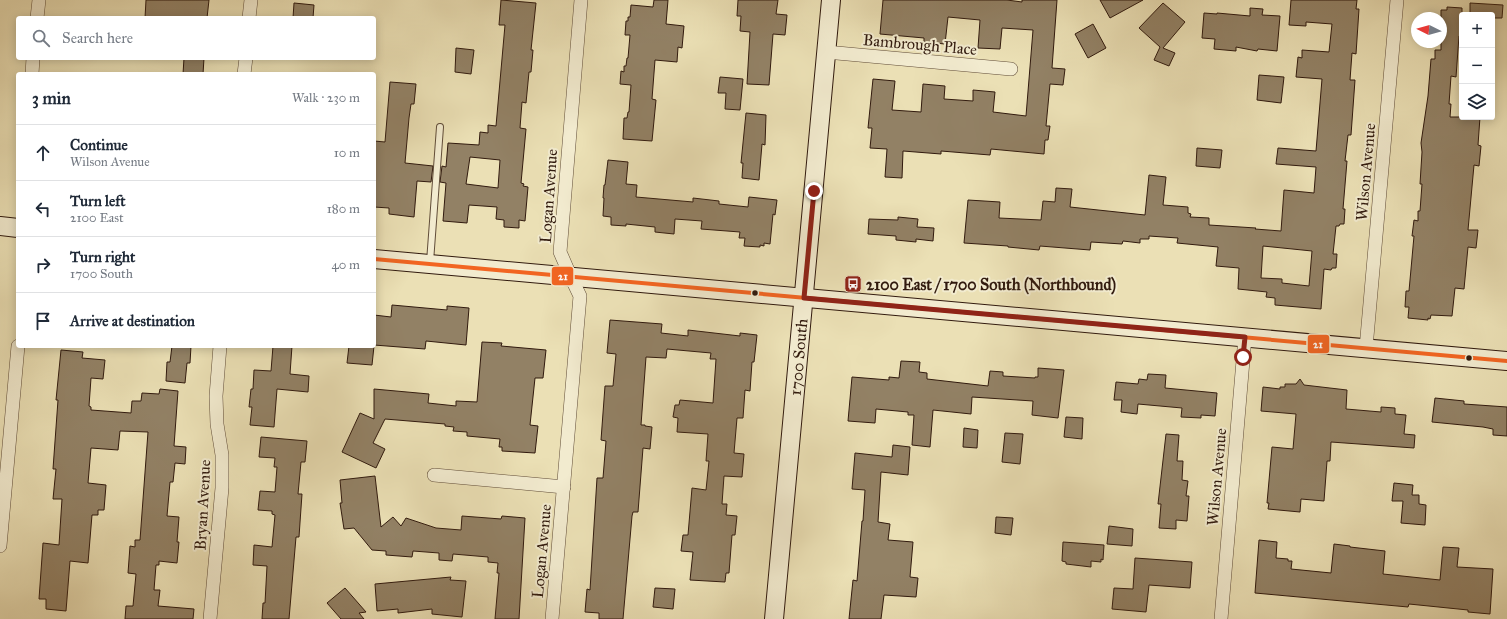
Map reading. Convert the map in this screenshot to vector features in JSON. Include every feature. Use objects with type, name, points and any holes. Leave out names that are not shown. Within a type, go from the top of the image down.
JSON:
[{"type":"street","points":[[37,16],[39,0]]},
{"type":"street","points":[[249,16],[251,0]]},
{"type":"street","name":"Logan Avenue","points":[[552,619],[580,296],[560,252],[581,0]]},
{"type":"street","name":"1700 South","points":[[774,619],[831,0]]},
{"type":"street","name":"Wilson Avenue","points":[[1366,348],[1397,0]]},
{"type":"street","name":"Bambrough Place","points":[[826,52],[1011,69]]},
{"type":"street","points":[[32,72],[34,60]]},
{"type":"street","points":[[244,72],[246,60]]},
{"type":"street","points":[[0,226],[16,228]]},
{"type":"street","points":[[376,259],[1507,361]]},
{"type":"street","name":"Wilson Avenue","points":[[1221,619],[1245,337]]},
{"type":"street","points":[[0,546],[18,348]]},
{"type":"street","name":"Bryan Avenue","points":[[210,619],[222,488],[222,456],[217,424],[216,396],[220,348]]},
{"type":"street","name":"Logan Avenue","points":[[434,476],[564,487]]},
{"type":"lane","points":[[430,264],[440,127]]},
{"type":"building","points":[[146,0],[209,0],[207,16],[145,16]]},
{"type":"building","points":[[501,0],[536,3],[531,50],[533,50],[531,72],[529,72],[526,103],[522,102],[520,128],[526,129],[521,183],[524,184],[523,186],[528,187],[525,221],[519,220],[519,228],[504,227],[504,220],[496,219],[497,207],[469,205],[467,223],[443,221],[446,183],[440,182],[442,166],[446,167],[448,143],[479,145],[480,132],[488,133],[488,125],[496,126],[505,25],[499,25]],"holes":[[[470,157],[500,160],[498,188],[466,184]]]},
{"type":"building","points":[[654,0],[668,0],[666,24],[684,26],[682,48],[678,47],[677,62],[655,60],[652,99],[656,100],[652,141],[623,139],[624,118],[627,118],[629,112],[631,85],[620,84],[621,71],[624,72],[624,66],[626,66],[628,58],[630,35],[625,35],[626,21],[628,21],[628,17],[630,17],[631,5],[653,7]]},
{"type":"building","points":[[738,0],[778,0],[776,14],[787,15],[785,35],[773,34],[769,85],[747,84],[750,32],[740,31],[741,16],[737,16]]},
{"type":"building","points":[[883,0],[1007,0],[1022,2],[1022,0],[1057,0],[1052,68],[1065,69],[1063,85],[1050,84],[1046,126],[1050,126],[1048,140],[1045,140],[1044,154],[991,149],[990,155],[941,151],[941,154],[903,151],[902,178],[885,177],[887,149],[870,148],[872,128],[868,128],[873,79],[895,81],[892,110],[921,112],[923,84],[945,86],[944,99],[973,101],[973,90],[995,92],[993,112],[1026,116],[1033,30],[1002,28],[1000,49],[978,48],[980,20],[948,17],[945,44],[924,42],[924,38],[880,34]]},
{"type":"building","points":[[1100,0],[1143,0],[1110,18]]},
{"type":"building","points":[[1291,0],[1357,0],[1356,9],[1359,9],[1356,54],[1352,53],[1350,80],[1355,80],[1351,135],[1348,135],[1345,161],[1347,161],[1343,209],[1345,209],[1344,224],[1336,226],[1333,254],[1337,254],[1336,268],[1332,268],[1331,270],[1324,269],[1321,309],[1275,305],[1275,298],[1266,297],[1267,292],[1238,289],[1239,268],[1216,266],[1218,247],[1177,243],[1178,238],[1149,236],[1149,239],[1140,239],[1140,243],[1123,241],[1122,244],[1091,242],[1090,250],[1040,246],[1039,250],[964,243],[968,200],[1000,202],[999,218],[1041,220],[1043,201],[1055,202],[1056,188],[1072,189],[1070,207],[1145,215],[1149,175],[1166,177],[1163,205],[1188,207],[1188,213],[1191,214],[1190,217],[1209,218],[1209,225],[1281,231],[1284,190],[1314,193],[1316,167],[1276,164],[1278,148],[1316,151],[1322,79],[1296,77],[1298,57],[1302,58],[1302,50],[1329,52],[1332,24],[1306,22],[1306,26],[1289,25]],"holes":[[[1263,246],[1312,251],[1309,286],[1282,283],[1282,279],[1261,278]]]},
{"type":"building","points":[[294,3],[314,5],[313,16],[293,16]]},
{"type":"building","points":[[1163,3],[1185,22],[1163,48],[1175,53],[1169,66],[1154,60],[1160,47],[1139,28]]},
{"type":"building","points":[[1470,3],[1503,5],[1502,18],[1495,18],[1495,12],[1470,12]]},
{"type":"building","points":[[1447,7],[1462,8],[1462,12],[1459,12],[1456,77],[1451,76],[1449,104],[1451,104],[1450,117],[1459,117],[1459,120],[1480,120],[1478,145],[1481,146],[1479,166],[1474,165],[1468,230],[1478,230],[1476,248],[1468,247],[1464,289],[1455,288],[1452,316],[1431,315],[1430,319],[1428,318],[1428,320],[1408,318],[1409,307],[1405,307],[1406,291],[1409,291],[1414,220],[1418,221],[1418,211],[1420,211],[1422,184],[1420,184],[1422,152],[1421,143],[1428,96],[1431,59],[1435,59],[1435,50],[1447,48],[1447,12],[1441,12],[1441,10],[1447,10]]},
{"type":"building","points":[[1250,8],[1263,9],[1262,15],[1280,16],[1277,51],[1258,49],[1257,51],[1236,47],[1236,51],[1214,49],[1215,39],[1202,38],[1204,13],[1250,16]]},
{"type":"building","points":[[1093,24],[1106,48],[1088,58],[1075,34]]},
{"type":"building","points":[[456,48],[474,50],[471,74],[455,72]]},
{"type":"building","points":[[184,60],[204,60],[203,72],[183,72]]},
{"type":"building","points":[[1259,75],[1284,77],[1281,103],[1257,100]]},
{"type":"building","points":[[720,77],[743,79],[740,110],[725,109],[726,93],[718,93]]},
{"type":"building","points":[[390,82],[416,84],[414,104],[411,104],[409,118],[405,163],[433,166],[431,182],[417,181],[414,217],[389,214],[389,208],[376,207],[376,141],[385,142]]},
{"type":"building","points":[[746,113],[766,115],[765,145],[762,144],[759,180],[742,178],[743,163],[741,163]]},
{"type":"building","points":[[1197,148],[1222,150],[1220,168],[1196,166]]},
{"type":"building","points":[[608,160],[628,162],[626,184],[637,185],[636,197],[693,202],[693,198],[719,201],[719,204],[748,207],[749,197],[777,200],[775,215],[773,214],[770,244],[764,243],[764,246],[760,245],[760,247],[744,246],[745,238],[739,238],[740,232],[701,229],[702,221],[675,219],[674,234],[655,232],[655,227],[626,224],[626,226],[611,225],[611,217],[603,216],[604,185]]},
{"type":"building","points":[[898,217],[918,219],[917,227],[934,228],[933,241],[916,239],[916,242],[896,240],[896,236],[868,234],[869,219],[898,220]]},
{"type":"building","points":[[392,305],[447,310],[447,306],[469,308],[466,345],[426,341],[425,349],[376,345],[376,315],[391,317]]},
{"type":"building","points":[[610,320],[662,324],[661,333],[688,336],[688,330],[740,336],[740,333],[757,335],[754,362],[752,362],[750,391],[745,390],[743,418],[737,418],[734,453],[744,454],[742,477],[724,476],[722,504],[727,504],[726,515],[737,516],[735,535],[732,535],[729,573],[726,573],[725,582],[690,580],[693,552],[681,551],[683,535],[688,535],[692,488],[706,490],[709,461],[706,461],[708,434],[677,432],[678,418],[673,417],[675,405],[679,405],[680,400],[713,403],[716,359],[710,359],[711,353],[667,349],[666,358],[646,357],[641,425],[652,427],[650,449],[643,448],[638,512],[633,512],[632,516],[623,619],[599,619],[599,613],[585,612],[587,589],[590,590],[597,478],[603,478],[606,441],[601,440],[605,386],[613,386],[616,354],[607,353]]},
{"type":"building","points":[[482,342],[502,343],[501,346],[546,350],[543,378],[535,378],[530,425],[538,426],[535,453],[502,451],[502,447],[499,447],[500,439],[467,436],[467,432],[453,431],[454,427],[445,426],[445,424],[385,419],[373,443],[385,449],[376,468],[342,452],[360,413],[374,419],[374,389],[429,394],[428,403],[456,406],[456,401],[477,402]]},
{"type":"building","points":[[172,348],[191,348],[190,363],[187,363],[185,383],[166,381],[167,362],[170,362]]},
{"type":"building","points":[[273,348],[292,348],[290,374],[309,376],[308,392],[277,389],[274,427],[250,425],[252,407],[249,407],[251,389],[253,389],[254,370],[271,371]]},
{"type":"building","points":[[349,348],[374,348],[372,365],[347,363]]},
{"type":"building","points":[[61,350],[83,352],[82,358],[105,360],[103,379],[91,378],[89,406],[91,407],[91,410],[131,413],[132,401],[141,401],[142,393],[159,394],[160,389],[178,391],[174,446],[186,447],[185,464],[175,463],[173,482],[170,482],[167,516],[179,517],[177,563],[159,561],[159,565],[156,565],[154,590],[160,590],[158,606],[194,609],[193,619],[125,619],[126,606],[133,606],[136,574],[128,573],[130,546],[135,547],[135,540],[140,540],[148,432],[120,431],[118,450],[91,448],[88,483],[106,485],[104,510],[98,510],[98,515],[92,515],[88,563],[70,561],[66,611],[46,609],[46,599],[39,599],[43,543],[59,545],[62,499],[53,499],[56,469],[53,469],[58,400],[56,400]]},
{"type":"building","points":[[901,361],[920,362],[919,372],[927,373],[927,379],[988,386],[990,371],[1003,372],[1003,376],[1035,378],[1038,377],[1038,368],[1064,370],[1058,418],[1032,415],[1033,401],[972,397],[971,414],[933,410],[930,447],[912,445],[914,415],[908,415],[908,412],[876,409],[875,423],[848,421],[852,377],[889,380],[889,377],[899,378]]},
{"type":"building","points":[[1148,374],[1166,375],[1165,388],[1217,393],[1215,416],[1201,415],[1201,418],[1181,417],[1182,408],[1138,404],[1137,414],[1121,412],[1122,400],[1114,400],[1116,382],[1138,384],[1139,379],[1147,380]]},
{"type":"building","points":[[1300,379],[1304,385],[1347,390],[1346,409],[1381,412],[1381,407],[1395,408],[1395,414],[1406,415],[1404,434],[1415,435],[1414,448],[1331,442],[1330,461],[1327,461],[1324,501],[1301,499],[1300,512],[1268,509],[1269,503],[1267,503],[1272,447],[1293,449],[1296,414],[1261,411],[1263,387],[1280,389],[1280,387],[1285,387],[1285,384],[1296,384]]},
{"type":"building","points":[[1435,398],[1464,401],[1464,404],[1507,407],[1507,436],[1493,435],[1493,429],[1483,427],[1432,422]]},
{"type":"building","points":[[1066,417],[1083,418],[1082,439],[1064,437]]},
{"type":"building","points":[[964,428],[978,430],[977,448],[963,447]]},
{"type":"building","points":[[1005,433],[1023,434],[1020,464],[1002,462]]},
{"type":"building","points":[[1166,434],[1179,435],[1177,461],[1183,461],[1182,480],[1188,481],[1186,496],[1189,496],[1187,521],[1176,520],[1176,529],[1159,528],[1161,504],[1158,504]]},
{"type":"building","points":[[261,437],[307,441],[305,462],[301,462],[298,494],[302,494],[299,537],[296,537],[289,619],[262,619],[263,603],[265,603],[267,566],[253,565],[254,545],[272,547],[275,515],[272,514],[272,511],[258,510],[260,491],[275,492],[277,467],[274,467],[275,458],[259,457]]},
{"type":"building","points":[[893,445],[910,447],[908,475],[881,472],[878,522],[890,524],[888,540],[913,542],[910,577],[918,578],[916,597],[884,595],[881,619],[849,619],[853,580],[857,581],[865,490],[852,489],[855,453],[892,457]]},
{"type":"building","points":[[375,476],[381,527],[393,517],[401,526],[406,518],[436,528],[461,530],[462,516],[501,519],[502,516],[525,518],[519,619],[495,619],[499,573],[497,573],[498,563],[488,562],[488,557],[453,554],[452,561],[439,560],[439,553],[413,551],[412,557],[386,555],[386,551],[372,550],[354,528],[344,529],[340,503],[342,503],[340,480]]},
{"type":"building","points":[[1394,483],[1413,485],[1412,495],[1419,495],[1419,504],[1426,505],[1425,525],[1401,523],[1403,501],[1392,501]]},
{"type":"building","points":[[996,517],[1013,518],[1011,535],[995,533]]},
{"type":"building","points":[[1109,526],[1133,529],[1132,546],[1107,544]]},
{"type":"building","points":[[1259,540],[1277,542],[1276,558],[1288,559],[1288,561],[1292,561],[1291,569],[1331,573],[1334,544],[1385,551],[1383,574],[1440,580],[1443,547],[1459,548],[1457,567],[1493,569],[1490,614],[1468,612],[1468,610],[1409,604],[1408,607],[1255,593]]},
{"type":"building","points":[[1063,542],[1104,545],[1103,560],[1101,559],[1101,562],[1091,561],[1091,567],[1066,564],[1066,562],[1062,561]]},
{"type":"building","points":[[1135,558],[1192,562],[1190,588],[1149,585],[1146,612],[1112,609],[1114,588],[1133,589]]},
{"type":"building","points":[[451,577],[450,580],[466,581],[462,617],[432,614],[432,609],[398,613],[398,609],[377,611],[375,584]]},
{"type":"building","points":[[345,588],[366,612],[359,613],[364,619],[341,619],[327,603]]},
{"type":"building","points":[[655,588],[675,589],[673,609],[653,607]]},
{"type":"transit line","name":"21","points":[[376,259],[1507,361]]},
{"type":"place","name":"2100 East / 1700 South (Northbound)","points":[[853,284]]},
{"type":"route","points":[[814,191],[804,298],[979,312],[1245,337],[1243,357]]}]
